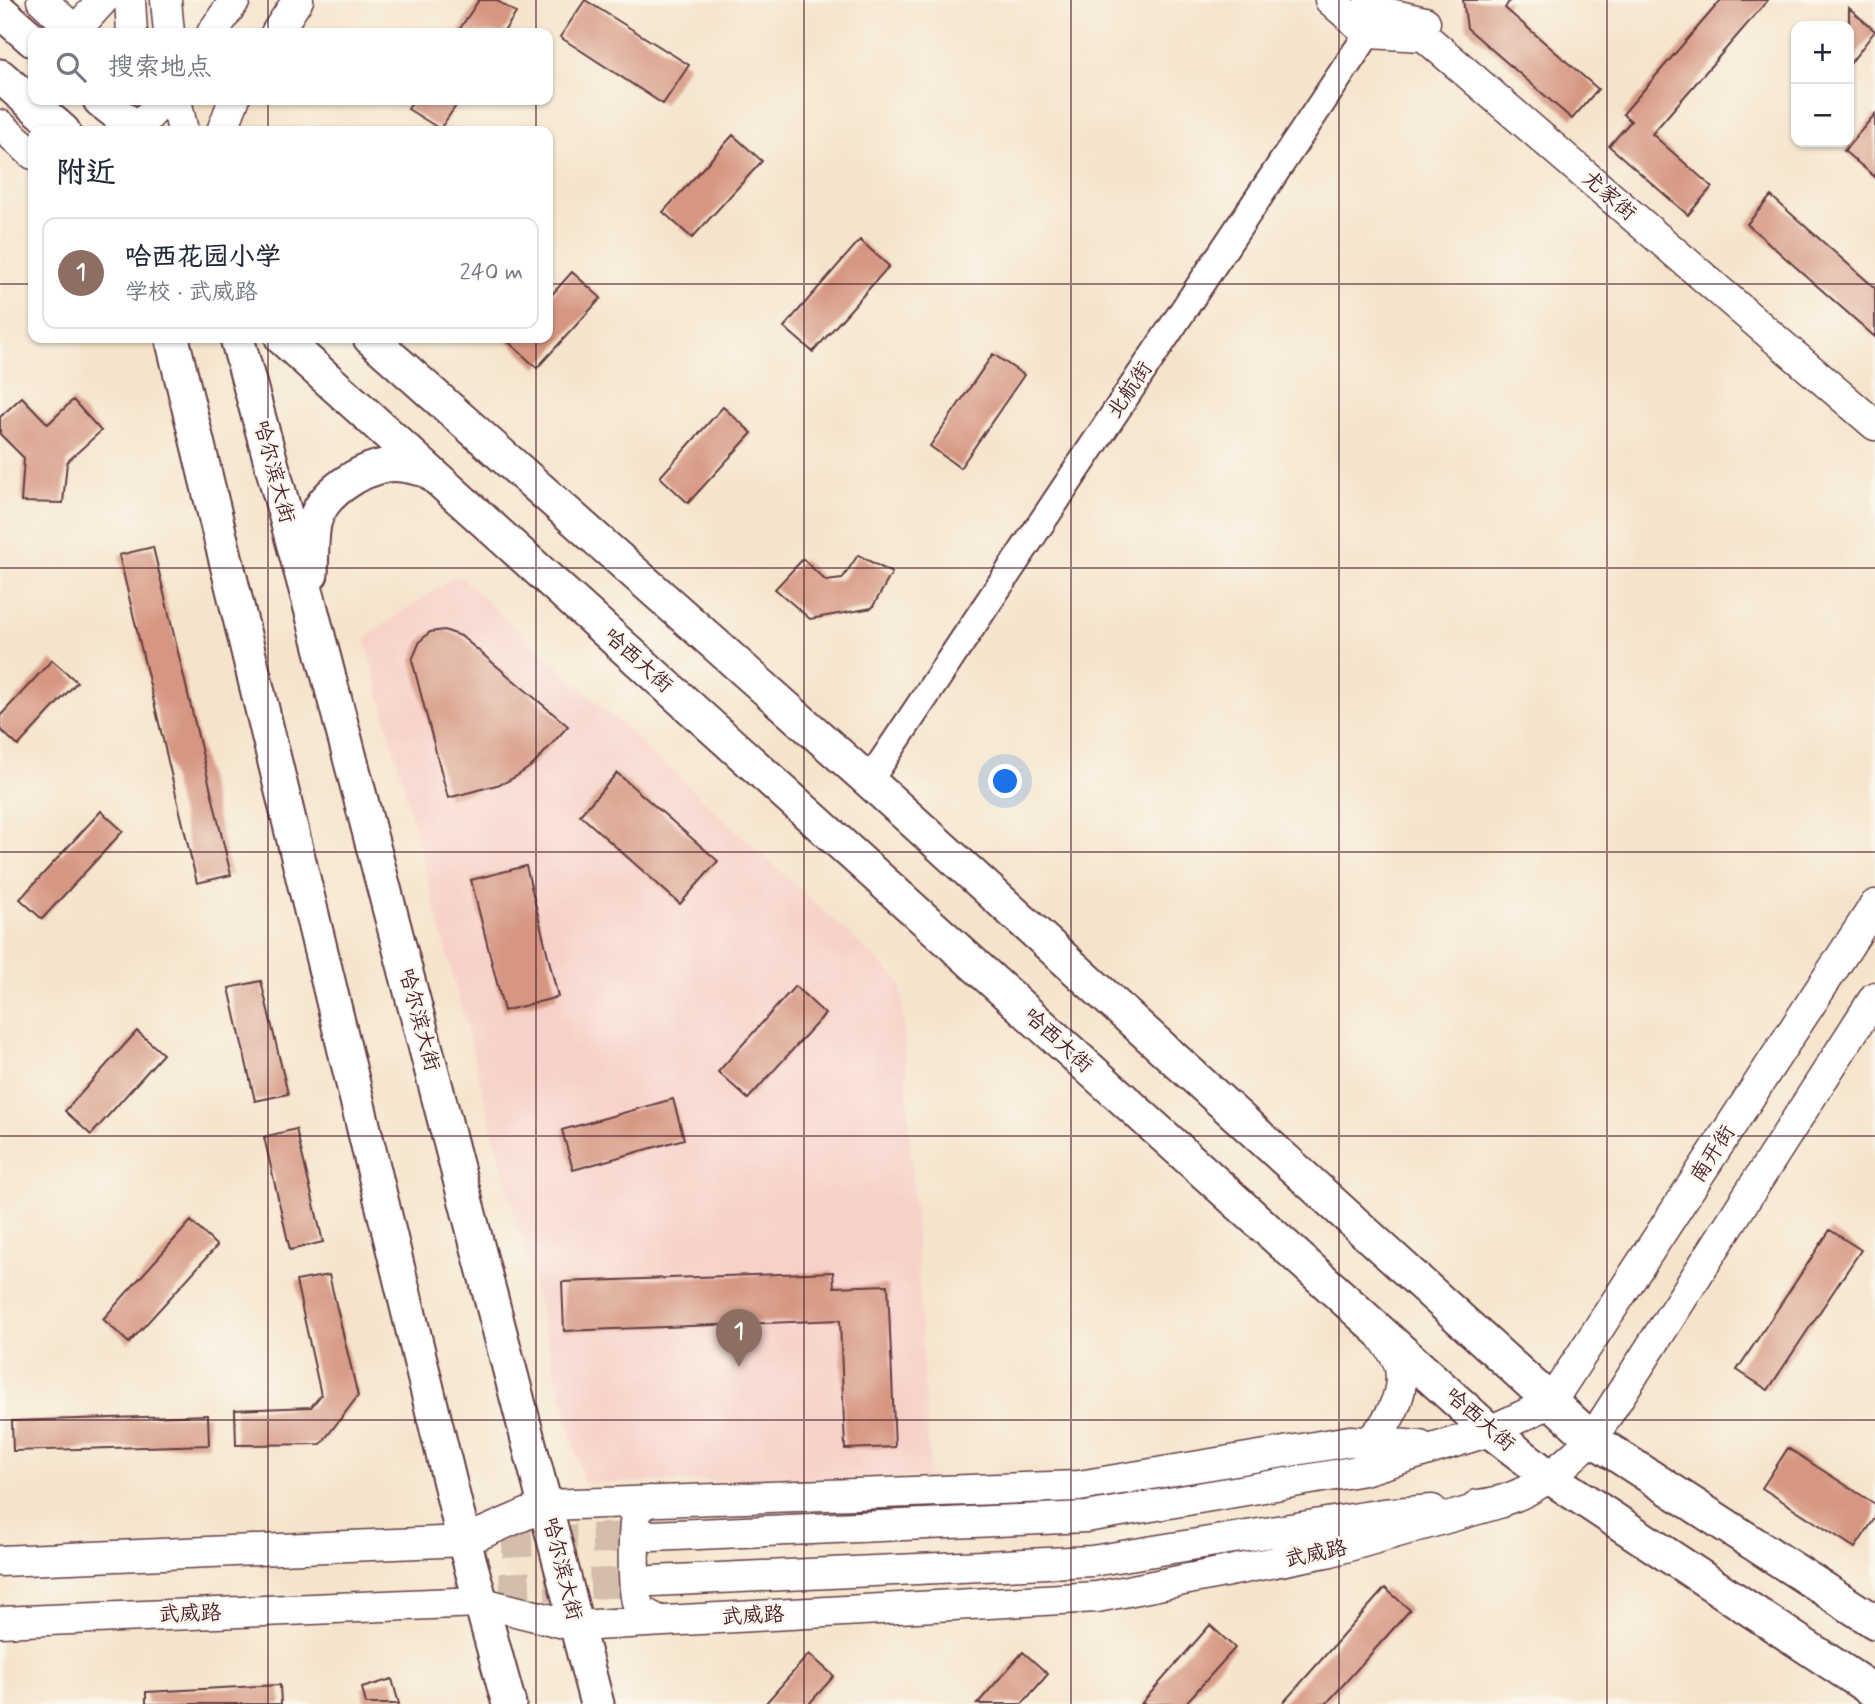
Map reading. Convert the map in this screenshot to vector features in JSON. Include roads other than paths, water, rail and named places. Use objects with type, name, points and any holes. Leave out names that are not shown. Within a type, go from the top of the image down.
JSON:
[{"type":"main road","points":[[42,0],[71,28]]},
{"type":"main road","points":[[78,28],[103,0]]},
{"type":"main road","points":[[130,0],[132,28]]},
{"type":"main road","points":[[166,0],[169,28]]},
{"type":"main road","points":[[215,28],[235,0]]},
{"type":"main road","points":[[236,28],[255,0]]},
{"type":"main road","points":[[279,28],[298,0]]},
{"type":"main road","name":"尤家街","points":[[1330,0],[1429,23],[1875,406]]},
{"type":"main road","points":[[0,11],[28,36]]},
{"type":"main road","name":"尤家街","points":[[1377,11],[1424,36],[1875,425]]},
{"type":"main road","points":[[0,76],[28,100]]},
{"type":"main road","points":[[33,105],[57,126]]},
{"type":"main road","points":[[108,105],[137,123],[178,109]]},
{"type":"main road","points":[[224,126],[232,105]]},
{"type":"main road","points":[[0,125],[28,150]]},
{"type":"main road","points":[[173,343],[479,1602],[509,1704]]},
{"type":"main road","name":"哈尔滨大街","points":[[238,343],[547,1504],[597,1704]]},
{"type":"main road","name":"哈西大街","points":[[287,343],[1490,1431],[1551,1478],[1875,1692]]},
{"type":"main road","points":[[376,343],[869,781],[1550,1403],[1592,1438],[1875,1622]]},
{"type":"main road","points":[[309,601],[314,522],[325,503],[347,482],[366,471],[390,465],[427,470]]},
{"type":"main road","name":"南开街","points":[[1550,1403],[1875,905]]},
{"type":"main road","points":[[1592,1438],[1875,997]]},
{"type":"main road","points":[[1367,1443],[1379,1433],[1399,1391],[1399,1364],[1378,1329]]},
{"type":"main road","points":[[652,1536],[1086,1517],[1364,1470],[1490,1431],[1550,1403]]},
{"type":"main road","name":"武威路","points":[[0,1622],[479,1602],[576,1626],[1097,1597],[1331,1551],[1499,1503],[1551,1478],[1592,1438]]},
{"type":"main road","points":[[0,1561],[464,1541],[547,1504],[1079,1486],[1350,1441],[1441,1448]]},
{"type":"main road","points":[[650,1501],[637,1509],[634,1524],[638,1604],[647,1615],[660,1621]]},
{"type":"main road","name":"武威路","points":[[653,1581],[1092,1561],[1383,1514],[1499,1503]]},
{"type":"street","name":"北航街","points":[[869,781],[1377,11]]},
{"type":"tunnel","points":[[457,1545],[652,1536]]},
{"type":"tunnel","points":[[455,1590],[653,1581]]},
{"type":"place","name":"哈西花园小学","points":[[739,1367]]}]
